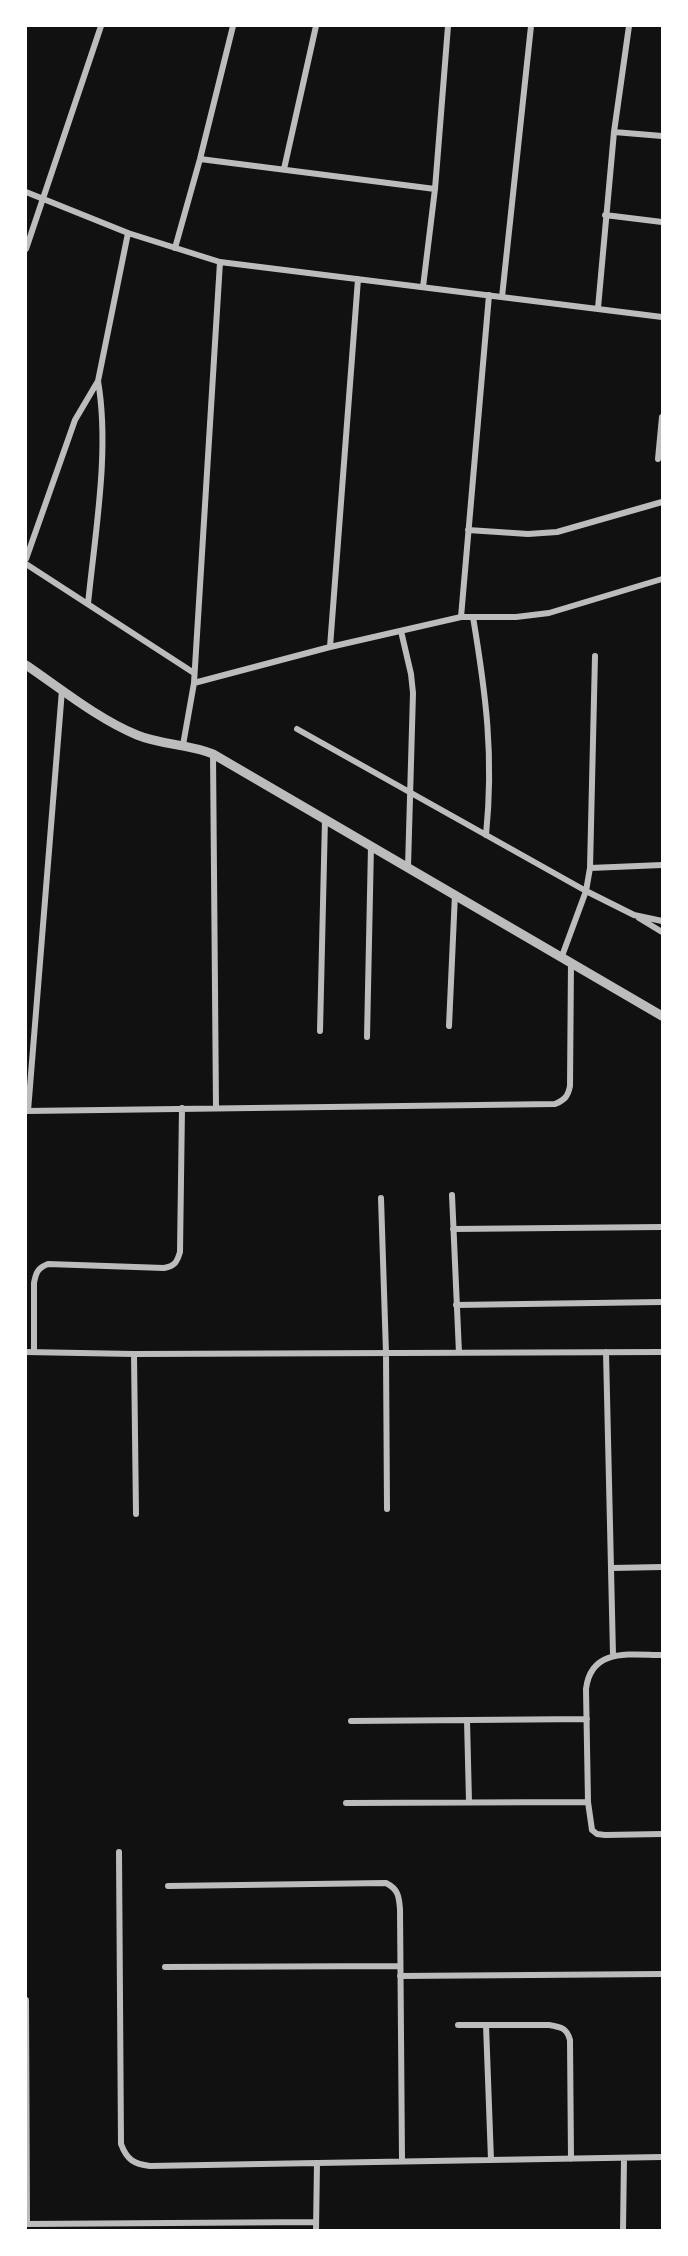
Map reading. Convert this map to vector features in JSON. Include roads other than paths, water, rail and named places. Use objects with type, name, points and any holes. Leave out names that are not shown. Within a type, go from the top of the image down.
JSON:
[{"type":"street","points":[[26,249],[101,26]]},
{"type":"street","points":[[175,248],[233,26]]},
{"type":"street","points":[[284,168],[316,26]]},
{"type":"street","points":[[423,287],[435,189],[448,26]]},
{"type":"street","points":[[502,297],[531,26]]},
{"type":"street","points":[[598,308],[614,132],[629,26]]},
{"type":"street","points":[[614,132],[663,136]]},
{"type":"street","points":[[200,159],[435,189]]},
{"type":"street","points":[[26,192],[128,233],[220,262],[663,316]]},
{"type":"street","points":[[605,215],[663,222]]},
{"type":"street","points":[[128,233],[98,381],[75,420],[26,561],[194,673]]},
{"type":"street","points":[[183,745],[194,683],[220,262]]},
{"type":"street","points":[[330,647],[358,279]]},
{"type":"street","points":[[460,617],[489,295]]},
{"type":"street","points":[[88,604],[102,452],[102,404],[98,381]]},
{"type":"street","points":[[658,459],[663,417]]},
{"type":"street","points":[[468,530],[528,534],[557,532],[663,502]]},
{"type":"street","points":[[194,683],[330,647],[460,617],[516,617],[549,613],[663,579]]},
{"type":"street","points":[[473,617],[485,693],[490,746],[490,793],[486,835]]},
{"type":"street","points":[[401,631],[413,693],[408,867]]},
{"type":"street","points":[[562,956],[586,891],[590,868],[595,656]]},
{"type":"street","points":[[26,665],[121,728],[140,736],[213,754],[663,1016]]},
{"type":"street","points":[[62,690],[27,1111],[555,1104],[563,1101],[568,1095],[570,1086],[571,962]]},
{"type":"street","points":[[297,729],[663,933]]},
{"type":"street","points":[[213,754],[216,1108]]},
{"type":"street","points":[[320,1031],[325,819]]},
{"type":"street","points":[[367,1037],[371,846]]},
{"type":"street","points":[[590,868],[663,865]]},
{"type":"street","points":[[449,1026],[455,894]]},
{"type":"street","points":[[634,915],[663,921]]},
{"type":"street","points":[[34,1352],[34,1283],[40,1267],[48,1264],[164,1268],[173,1266],[178,1261],[182,1108]]},
{"type":"street","points":[[452,1195],[459,1353]]},
{"type":"street","points":[[381,1198],[386,1353],[387,1509]]},
{"type":"street","points":[[453,1229],[663,1227]]},
{"type":"street","points":[[456,1305],[663,1302]]},
{"type":"street","points":[[26,1352],[134,1354],[663,1352]]},
{"type":"street","points":[[606,1352],[613,1655]]},
{"type":"street","points":[[134,1354],[136,1514]]},
{"type":"street","points":[[612,1568],[663,1567]]},
{"type":"street","points":[[663,1655],[613,1655],[598,1663],[588,1677],[587,1719],[588,1802],[592,1830],[597,1834],[663,1834]]},
{"type":"street","points":[[351,1720],[587,1719]]},
{"type":"street","points":[[467,1720],[469,1802]]},
{"type":"street","points":[[346,1803],[588,1802]]},
{"type":"street","points":[[118,1852],[121,2144],[126,2157],[136,2164],[150,2166],[663,2157]]},
{"type":"street","points":[[168,1886],[386,1883],[395,1887],[399,1897],[402,2160]]},
{"type":"street","points":[[165,1967],[400,1966]]},
{"type":"street","points":[[400,1976],[663,1974]]},
{"type":"street","points":[[26,2000],[26,2224],[63,2227],[126,2227],[316,2223]]},
{"type":"street","points":[[458,2025],[549,2025],[561,2027],[568,2032],[570,2040],[571,2159]]},
{"type":"street","points":[[486,2025],[492,2160]]},
{"type":"street","points":[[622,2230],[624,2159]]},
{"type":"street","points":[[316,2230],[317,2163]]}]
